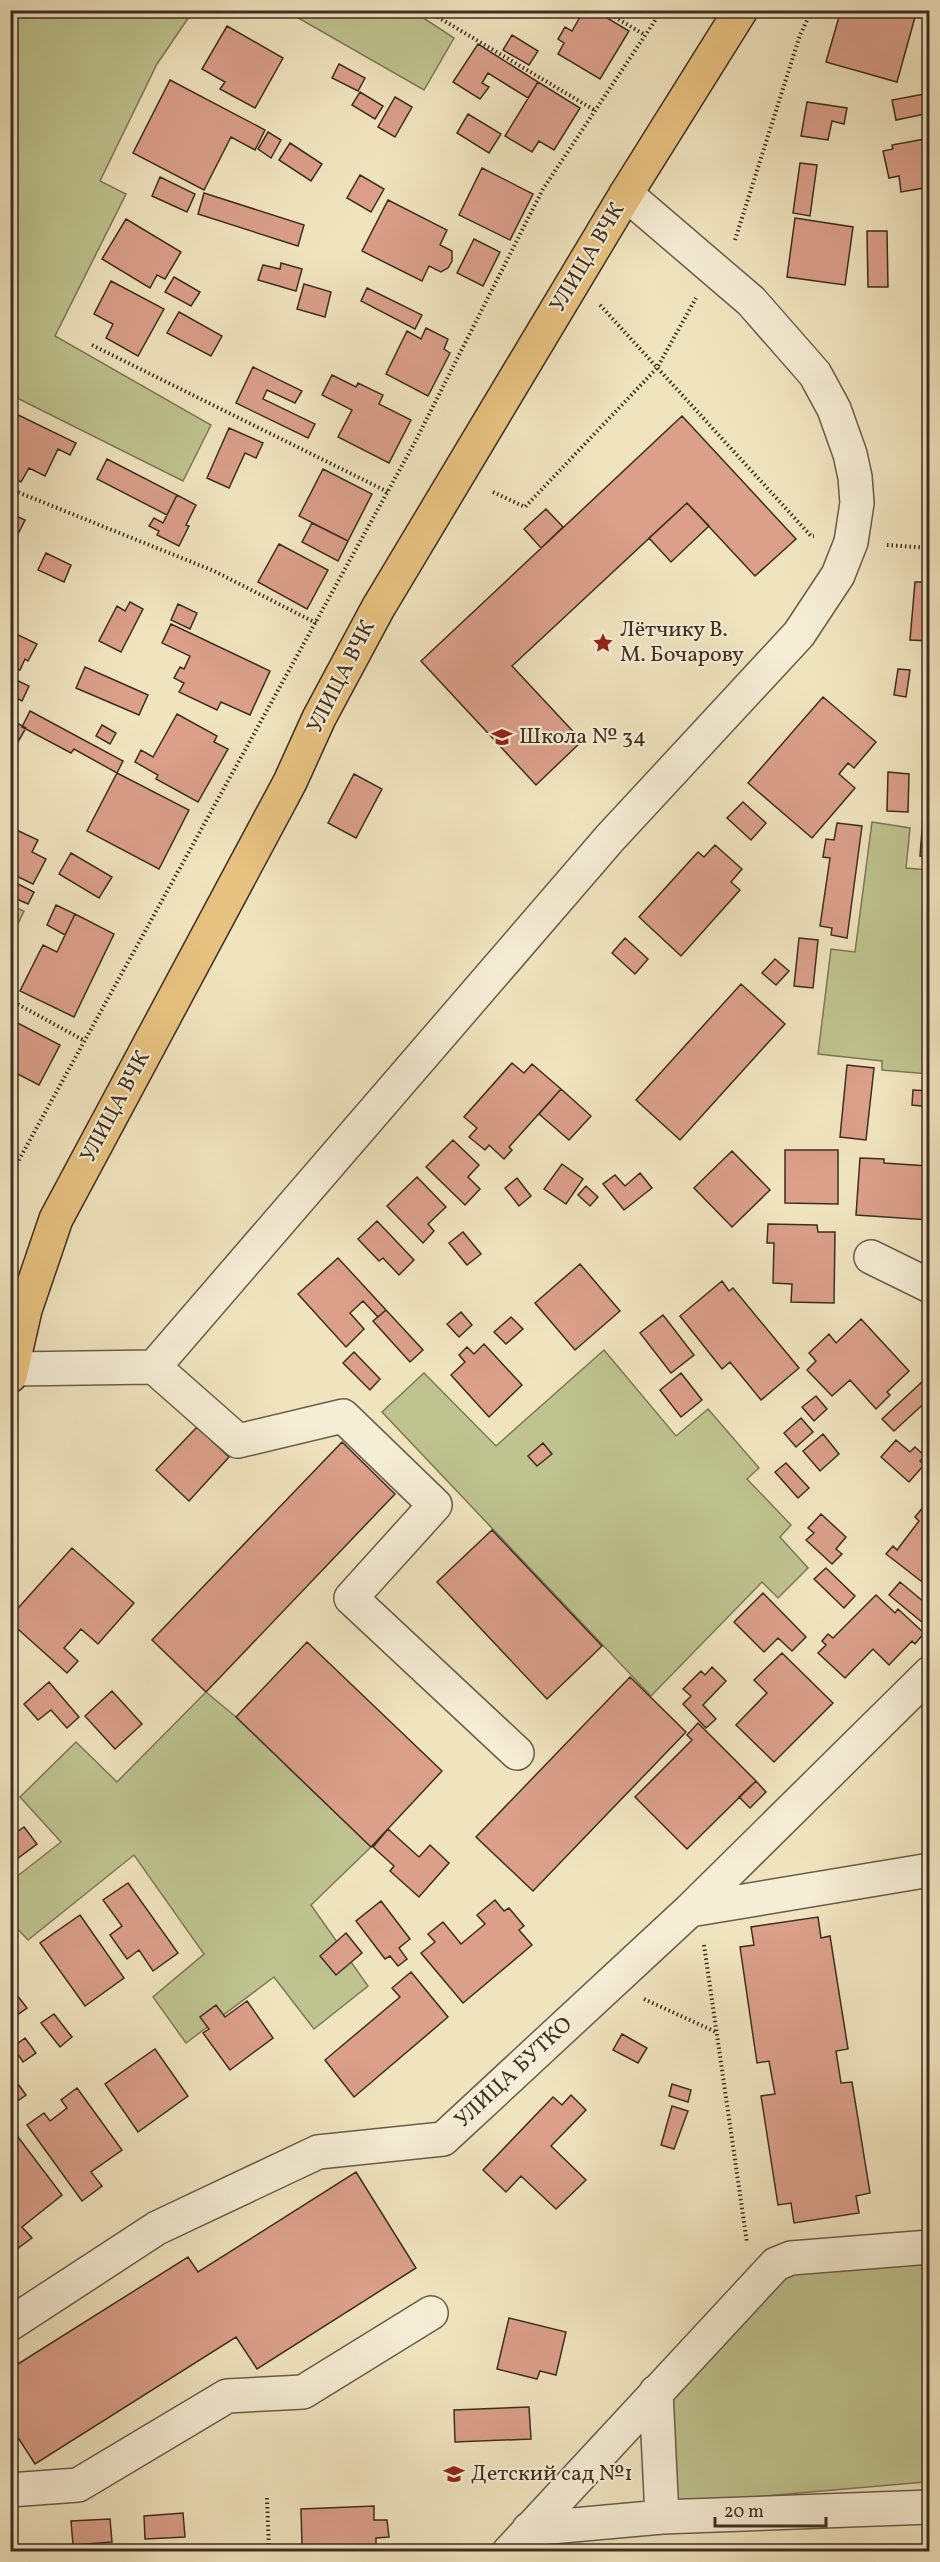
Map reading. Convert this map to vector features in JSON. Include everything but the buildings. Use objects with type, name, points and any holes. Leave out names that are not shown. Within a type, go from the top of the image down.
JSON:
[{"type":"main road","name":"УЛИЦА ВЧК","points":[[12,1372],[25,1310],[56,1219],[290,782],[319,718],[378,608],[626,194],[741,10]]},
{"type":"lane","points":[[154,1367],[610,838],[799,634],[838,575],[851,542],[857,503],[854,470],[834,409],[815,374],[751,302],[626,194]]},
{"type":"lane","points":[[871,1257],[930,1286]]},
{"type":"lane","points":[[12,1372],[154,1367],[238,1441],[343,1416],[435,1505],[351,1598],[517,1754]]},
{"type":"lane","name":"УЛИЦА БУТКО","points":[[10,2324],[158,2228],[318,2152],[443,2139],[610,1984],[695,1909],[930,1673]]},
{"type":"lane","points":[[695,1909],[930,1870]]},
{"type":"lane","points":[[519,2540],[776,2264],[791,2258],[930,2247]]},
{"type":"lane","points":[[10,2490],[78,2485],[227,2396],[303,2392],[431,2313]]},
{"type":"lane","points":[[656,2392],[662,2517]]},
{"type":"lane","points":[[519,2540],[662,2517],[930,2507]]},
{"type":"path","points":[[426,10],[596,111]]},
{"type":"path","points":[[603,10],[645,35]]},
{"type":"path","points":[[10,1176],[431,414],[543,189],[662,10]]},
{"type":"path","points":[[599,304],[811,536],[851,542],[930,548]]},
{"type":"path","points":[[92,345],[388,492]]},
{"type":"path","points":[[10,489],[214,571],[316,623]]},
{"type":"path","points":[[10,1000],[84,1041]]},
{"type":"path","points":[[695,1909],[717,2032],[748,2250],[770,2271]]},
{"type":"path","points":[[610,1984],[717,2032]]},
{"type":"path","points":[[267,2498],[269,2552]]},
{"type":"green space","points":[[10,11],[193,11],[157,64],[100,181],[126,194],[55,336],[211,425],[183,481],[11,395]]},
{"type":"green space","points":[[286,11],[413,11],[454,38],[424,90]]},
{"type":"green space","points":[[872,822],[910,828],[906,868],[929,870],[929,1074],[882,1070],[882,1061],[818,1054],[831,949],[855,952]]},
{"type":"green space","points":[[11,905],[24,911],[11,939]]},
{"type":"green space","points":[[604,1350],[676,1436],[708,1409],[759,1468],[747,1479],[791,1525],[780,1537],[808,1568],[778,1598],[762,1582],[651,1696],[382,1412],[424,1373],[496,1446]]},
{"type":"green space","points":[[206,1692],[236,1717],[371,1847],[311,1905],[368,1986],[314,2029],[274,1977],[186,2043],[153,1997],[204,1954],[134,1855],[28,1940],[11,1922],[11,1881],[61,1842],[20,1797],[76,1742],[117,1782]]},
{"type":"green space","points":[[929,2261],[930,2479],[925,2482],[684,2503],[675,2497],[671,2396],[775,2282],[793,2271]]},
{"type":"place","name":"Лётчику В. М. Бочарову","points":[[603,643]]},
{"type":"place","name":"Школа № 34","points":[[502,737]]},
{"type":"place","name":"Детский сад №1","points":[[454,2474]]}]
